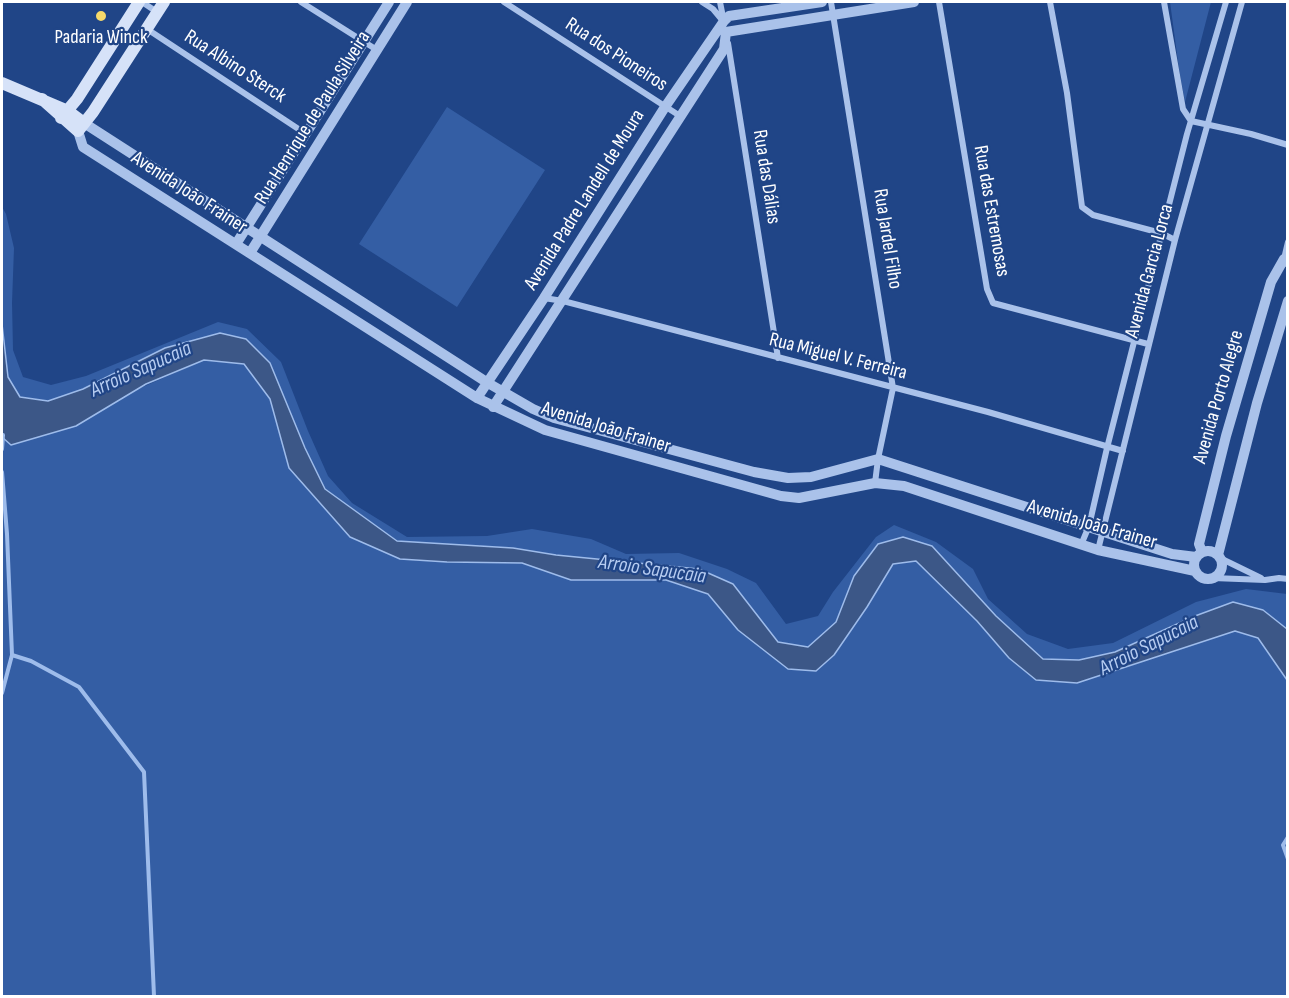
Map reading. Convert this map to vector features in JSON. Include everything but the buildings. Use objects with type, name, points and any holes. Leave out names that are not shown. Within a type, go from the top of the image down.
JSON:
[{"type":"main road","points":[[64,114],[140,2]]},
{"type":"main road","points":[[2,83],[42,99],[81,127],[161,7]]},
{"type":"street","points":[[140,2],[161,7]]},
{"type":"street","points":[[302,2],[377,50]]},
{"type":"street","name":"Rua Henrique de Paula Silveira","points":[[250,253],[407,2]]},
{"type":"street","name":"Rua dos Pioneiros","points":[[504,2],[680,116]]},
{"type":"street","points":[[702,2],[713,9],[725,27]]},
{"type":"street","name":"Rua das Dálias","points":[[720,2],[778,358]]},
{"type":"street","points":[[725,27],[729,16],[822,2]]},
{"type":"street","name":"Rua Jardel Filho","points":[[831,2],[893,388],[875,483]]},
{"type":"street","points":[[725,27],[832,16],[914,2]]},
{"type":"street","name":"Rua das Estremosas","points":[[939,2],[987,289],[993,303],[1148,344]]},
{"type":"street","points":[[1050,2],[1067,93],[1082,207],[1093,215],[1161,233],[1175,240]]},
{"type":"street","points":[[1164,2],[1170,47],[1183,109],[1191,121],[1207,123],[1287,145]]},
{"type":"street","name":"Avenida Garcia Lorca","points":[[1081,545],[1089,526],[1161,233],[1226,2]]},
{"type":"street","name":"Avenida Garcia Lorca","points":[[1098,550],[1175,240],[1242,2]]},
{"type":"street","points":[[387,4],[398,16]]},
{"type":"street","name":"Rua Henrique de Paula Silveira","points":[[236,244],[387,4]]},
{"type":"street","name":"Avenida Padre Landell de Moura","points":[[477,398],[544,298],[665,107],[725,27]]},
{"type":"street","name":"Avenida Padre Landell de Moura","points":[[493,407],[724,49],[725,27]]},
{"type":"street","name":"Rua Albino Sterck","points":[[146,28],[306,134]]},
{"type":"street","name":"Avenida João Frainer","points":[[81,127],[262,235],[488,383],[533,409],[554,417],[754,472],[788,478],[811,477],[878,459],[1172,554],[1199,554]]},
{"type":"street","name":"Avenida João Frainer","points":[[81,127],[84,147],[477,398],[545,430],[781,496],[799,498],[875,483],[904,486],[1098,550],[1196,571]]},
{"type":"street","points":[[1286,261],[1287,242]]},
{"type":"street","name":"Avenida Porto Alegre","points":[[1199,554],[1199,544],[1226,436],[1271,282],[1286,261]]},
{"type":"street","name":"Rua Miguel V. Ferreira","points":[[544,298],[563,301],[988,412],[1123,451]]},
{"type":"street","name":"Avenida Porto Alegre","points":[[1220,557],[1257,403],[1287,301]]},
{"type":"street","points":[[1265,580],[1211,550],[1199,554],[1194,562],[1196,571],[1204,578],[1265,580],[1287,579]]},
{"type":"street","points":[[1213,578],[1221,570],[1220,557]]},
{"type":"shaded area","points":[[1170,2],[1211,2],[1185,102],[1179,69]]},
{"type":"shaded area","points":[[447,107],[545,170],[457,307],[359,244]]},
{"type":"shaded area","points":[[2,207],[6,214],[14,248],[13,350],[23,377],[51,385],[86,376],[218,322],[247,329],[281,362],[328,476],[352,503],[407,537],[487,536],[532,529],[591,539],[626,554],[679,553],[727,569],[756,583],[786,624],[818,616],[833,592],[876,537],[894,525],[936,542],[973,569],[988,599],[1027,634],[1068,649],[1113,643],[1196,602],[1246,589],[1287,594],[1287,629],[1263,610],[1233,602],[1195,616],[1115,652],[1079,660],[1043,659],[996,616],[932,546],[854,576],[836,622],[808,647],[778,642],[733,584],[513,548],[397,541],[325,489],[246,339],[220,333],[165,348],[83,389],[48,401],[20,398],[8,377],[2,339]]},
{"type":"shaded area","points":[[204,360],[245,364],[270,399],[289,468],[400,559],[522,563],[571,580],[666,580],[708,594],[738,630],[816,671],[834,655],[893,564],[916,561],[977,621],[1009,658],[1077,683],[1235,631],[1258,638],[1287,680],[1287,996],[2,996],[2,437],[11,445]]},
{"type":"water","name":"Arroio Sapucaia","points":[[2,324],[8,377],[20,397],[48,401],[83,389],[165,348],[220,333],[246,339],[270,363],[305,448],[325,489],[397,541],[513,548],[556,555],[699,569],[733,584],[778,642],[808,647],[836,622],[854,576],[878,544],[903,537],[932,546],[996,616],[1043,659],[1079,660],[1115,652],[1195,616],[1233,602],[1263,610],[1287,629],[1287,680],[1258,638],[1235,631],[1077,683],[1036,680],[1009,658],[977,621],[916,561],[893,564],[834,655],[816,671],[788,669],[738,630],[708,594],[666,580],[571,580],[522,563],[400,559],[350,537],[289,468],[270,399],[244,364],[204,360],[146,384],[76,426],[11,445],[2,437]]},
{"type":"waterway","points":[[2,449],[3,435]]},
{"type":"waterway","points":[[2,472],[12,655],[2,693]]},
{"type":"waterway","points":[[12,655],[31,661],[79,687],[144,772],[154,996]]},
{"type":"waterway","points":[[1288,837],[1283,845],[1288,859]]},
{"type":"place","name":"Padaria Winck","points":[[101,16]]}]
